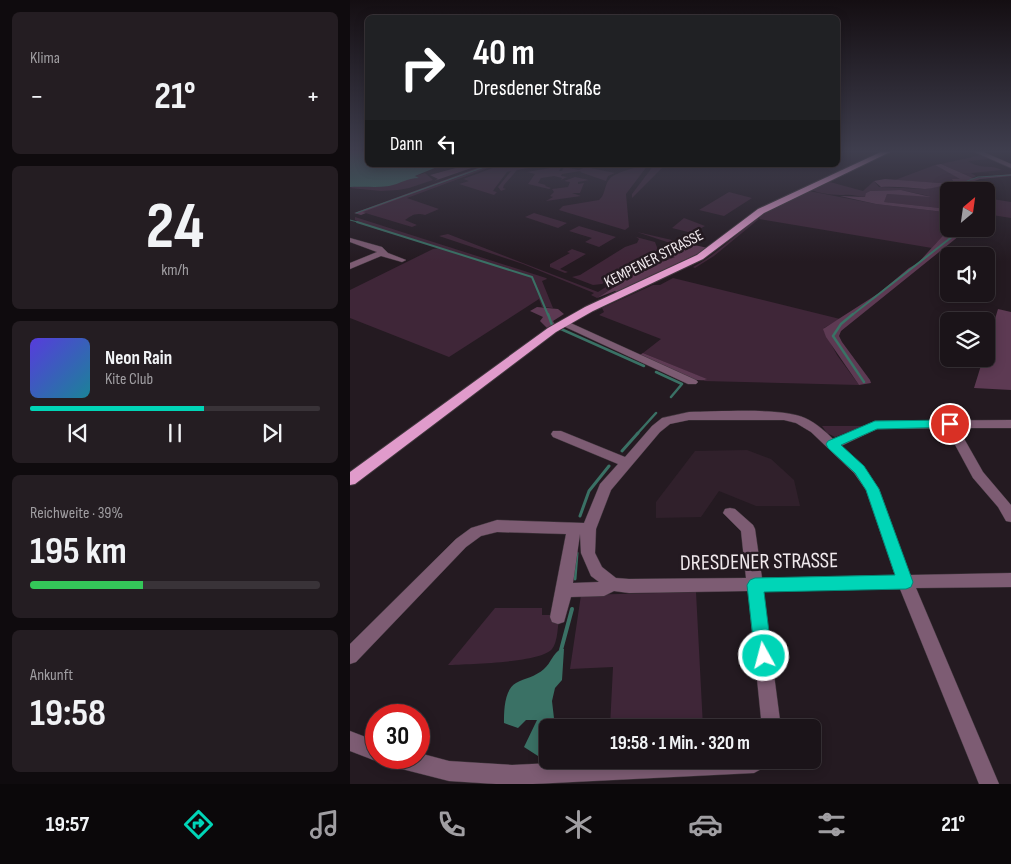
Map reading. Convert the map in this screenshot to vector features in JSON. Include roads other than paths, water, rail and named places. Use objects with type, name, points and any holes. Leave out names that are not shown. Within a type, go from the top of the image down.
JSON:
[{"type":"main road","name":"KEMPENER STRASSE","points":[[350,480],[552,330],[700,257],[720,243],[745,221],[769,207],[811,188]]},
{"type":"street","points":[[351,240],[379,249],[381,253],[402,260]]},
{"type":"street","points":[[350,266],[381,253]]},
{"type":"street","points":[[565,322],[587,335],[692,382]]},
{"type":"street","points":[[558,617],[582,529],[605,488],[656,429],[666,421],[689,416],[784,416],[800,420],[833,444],[859,470],[872,489],[906,582],[989,784]]},
{"type":"street","points":[[950,424],[978,475],[1003,503],[1011,517]]},
{"type":"street","points":[[833,444],[875,425],[1011,424]]},
{"type":"street","points":[[557,434],[626,462]]},
{"type":"street","points":[[730,512],[748,529],[771,719]]},
{"type":"street","points":[[350,656],[460,544],[476,532],[496,526],[582,529]]},
{"type":"street","points":[[582,529],[588,553],[596,571],[612,584]]},
{"type":"street","name":"DRESDENER STRASSE","points":[[564,590],[604,589],[612,584],[629,586],[755,585],[1011,580]]},
{"type":"street","points":[[350,741],[365,747]]},
{"type":"street","points":[[430,766],[449,771],[512,775],[633,769]]},
{"type":"waterway","points":[[356,213],[427,188]]},
{"type":"waterway","points":[[350,220],[361,223]]},
{"type":"waterway","points":[[357,222],[532,277],[548,315]]},
{"type":"waterway","points":[[852,315],[950,238]]},
{"type":"waterway","points":[[548,314],[552,325],[644,366]]},
{"type":"waterway","points":[[853,314],[841,324],[833,336],[864,382]]},
{"type":"waterway","points":[[656,372],[682,384],[671,397]]},
{"type":"waterway","points":[[637,434],[656,413]]},
{"type":"waterway","points":[[622,451],[638,433]]},
{"type":"waterway","points":[[580,516],[589,491],[609,466]]},
{"type":"waterway","points":[[575,579],[577,553]]},
{"type":"waterway","points":[[561,650],[572,609]]}]
